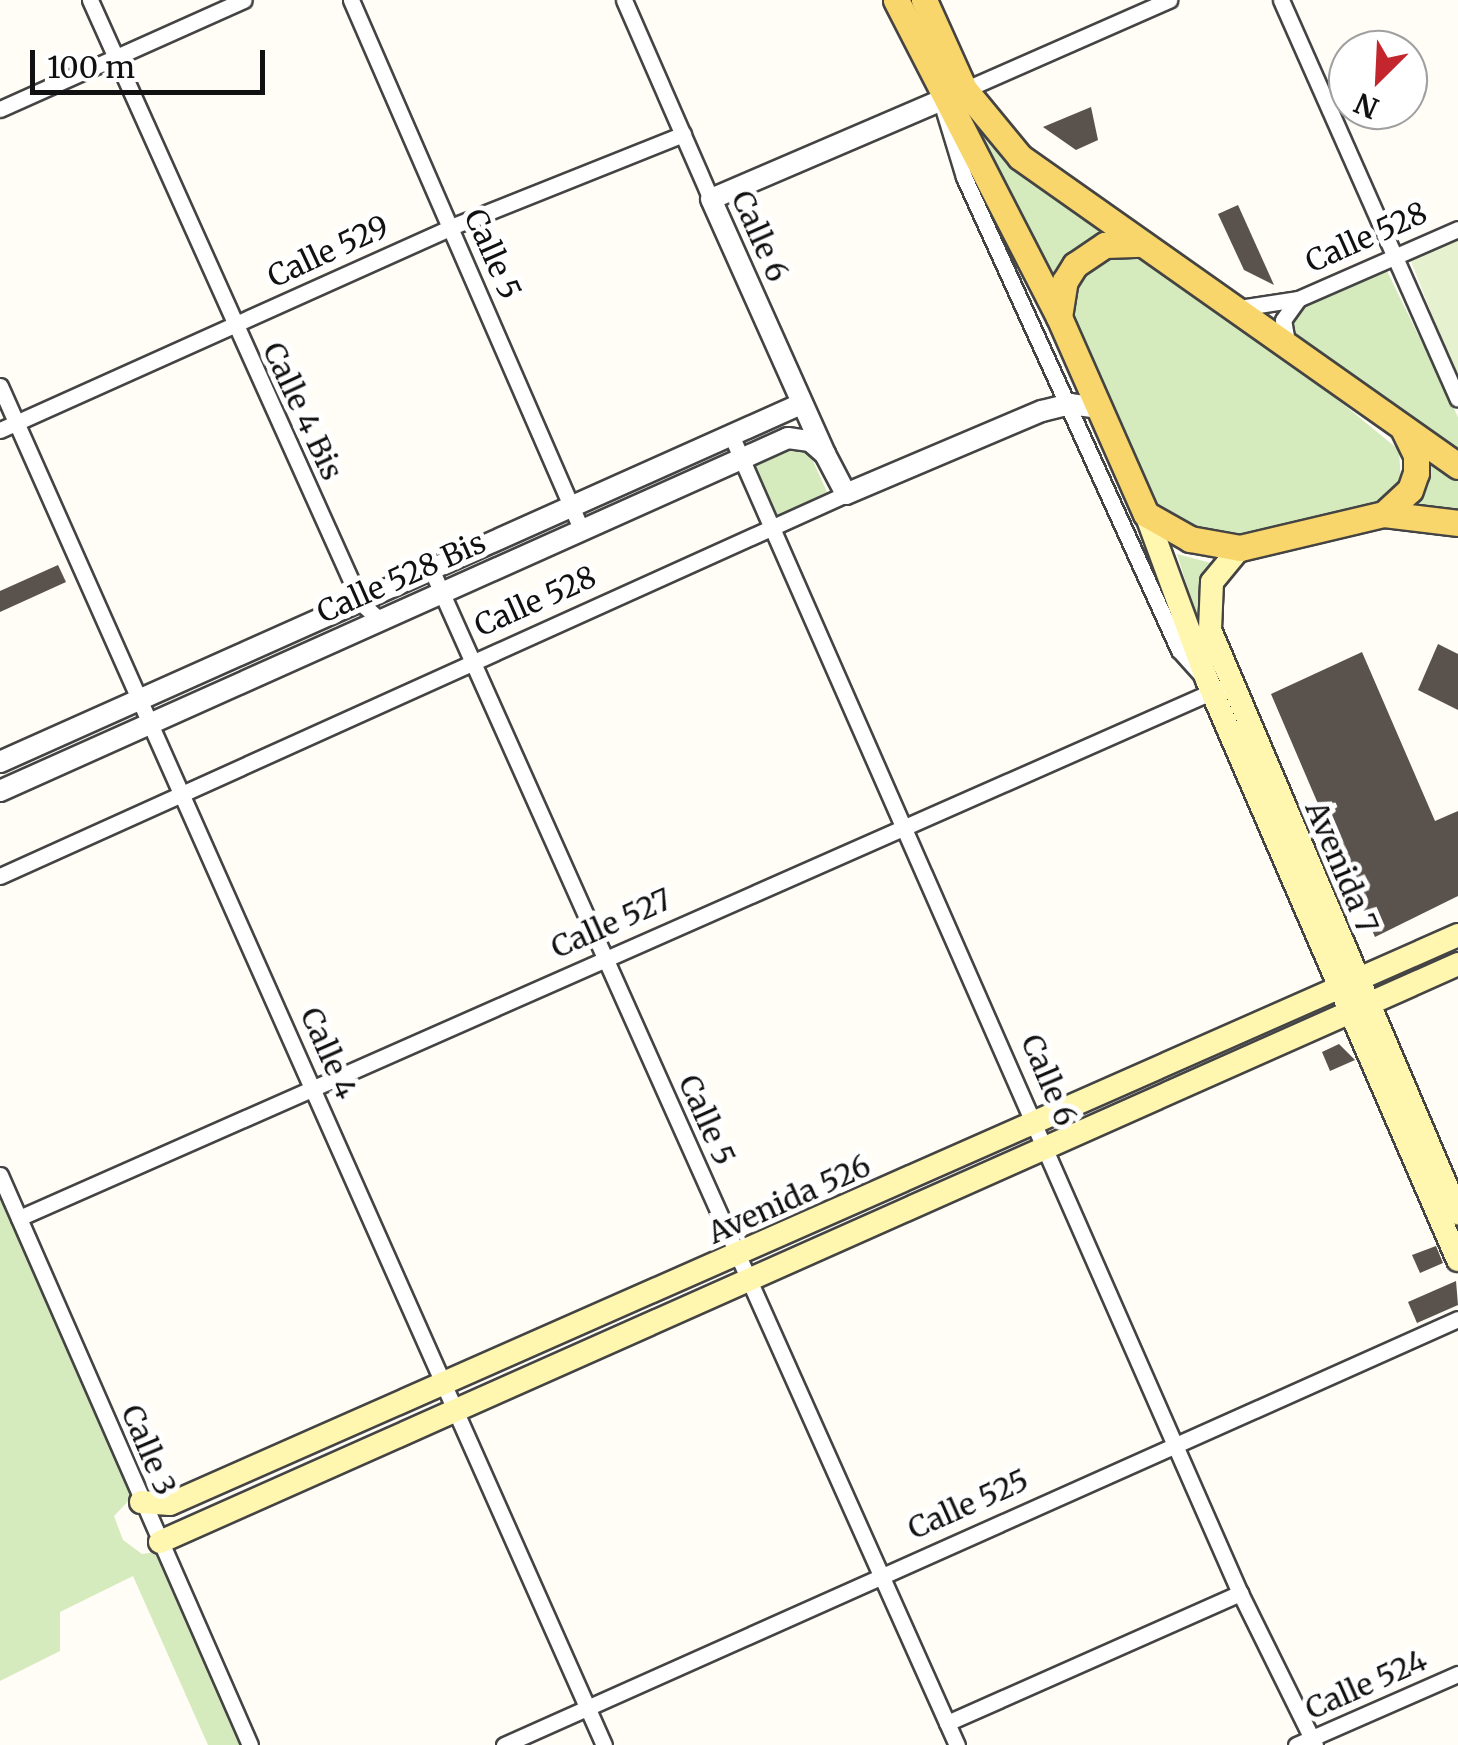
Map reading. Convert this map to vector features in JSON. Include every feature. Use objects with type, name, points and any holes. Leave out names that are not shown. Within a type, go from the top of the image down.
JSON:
[{"type":"main road","name":"Avenida 7","points":[[896,0],[953,94],[1059,317],[1347,983],[1458,1213]]},
{"type":"main road","name":"Avenida 7","points":[[924,0],[953,94],[1020,156],[1458,466]]},
{"type":"main road","points":[[1059,317],[1075,265],[1105,245],[1142,244]]},
{"type":"main road","points":[[1384,514],[1410,490],[1416,473],[1411,438],[1400,424]]},
{"type":"main road","points":[[1146,514],[1190,540],[1240,548],[1384,514],[1458,523]]},
{"type":"main road","name":"Avenida 7","points":[[1216,686],[1208,596],[1218,569],[1240,548]]},
{"type":"main road","name":"Avenida 526","points":[[141,1502],[170,1504],[1458,934]]},
{"type":"main road","name":"Avenida 526","points":[[160,1542],[1458,964]]},
{"type":"main road","name":"Avenida 7","points":[[1358,1007],[1458,1260]]},
{"type":"street","name":"Calle 4 Bis","points":[[90,0],[361,604],[379,620]]},
{"type":"street","points":[[0,109],[244,0]]},
{"type":"street","name":"Calle 5","points":[[352,0],[582,531]]},
{"type":"street","name":"Calle 6","points":[[624,0],[801,404],[846,494]]},
{"type":"street","points":[[711,199],[1169,0]]},
{"type":"street","points":[[1281,0],[1456,397]]},
{"type":"street","name":"Avenida 7","points":[[953,94],[964,176],[1179,650],[1216,686]]},
{"type":"street","name":"Calle 529","points":[[0,430],[452,228],[683,134]]},
{"type":"street","name":"Calle 528","points":[[1239,308],[1298,299],[1458,229]]},
{"type":"street","name":"Calle 528","points":[[1287,342],[1283,320],[1298,299]]},
{"type":"street","name":"Calle 4","points":[[0,386],[148,722],[184,791],[604,1745]]},
{"type":"street","name":"Calle 528 Bis","points":[[0,762],[361,604],[801,404]]},
{"type":"street","name":"Calle 528","points":[[0,876],[846,494],[1070,404],[1100,408]]},
{"type":"street","name":"Calle 6","points":[[732,437],[1240,1593],[1314,1741]]},
{"type":"street","name":"Calle 528 Bis","points":[[0,791],[788,438],[810,441],[826,454]]},
{"type":"street","name":"Calle 5","points":[[432,571],[738,1254],[876,1575],[957,1745]]},
{"type":"street","name":"Calle 527","points":[[19,1218],[1216,686]]},
{"type":"street","name":"Calle 3","points":[[0,1175],[250,1745]]},
{"type":"street","name":"Calle 525","points":[[504,1745],[876,1575],[1458,1318]]},
{"type":"street","points":[[947,1723],[1240,1593]]},
{"type":"street","name":"Calle 524","points":[[1296,1745],[1314,1741],[1458,1674]]},
{"type":"green space","points":[[968,114],[1008,162],[1112,237],[1057,287]]},
{"type":"green space","points":[[1458,240],[1458,381],[1411,261]]},
{"type":"green space","points":[[1130,251],[1292,362],[1399,450],[1401,483],[1379,505],[1231,539],[1193,534],[1158,513],[1068,312],[1078,275],[1103,254]]},
{"type":"green space","points":[[1387,271],[1458,417],[1458,452],[1295,340],[1291,321],[1299,308]]},
{"type":"green space","points":[[794,445],[808,450],[827,492],[775,517],[751,468]]},
{"type":"green space","points":[[1425,458],[1458,479],[1458,514],[1413,508],[1425,487]]},
{"type":"green space","points":[[1177,554],[1215,564],[1202,586],[1199,608],[1211,664]]},
{"type":"green space","points":[[0,1180],[137,1492],[114,1516],[123,1540],[142,1554],[164,1551],[246,1745],[208,1745],[133,1576],[60,1612],[60,1651],[0,1681]]},
{"type":"building","points":[[1091,107],[1098,140],[1076,150],[1043,127]]},
{"type":"building","points":[[1238,205],[1274,285],[1244,270],[1218,214]]},
{"type":"building","points":[[58,565],[66,582],[0,612],[0,591]]},
{"type":"building","points":[[1438,644],[1458,654],[1458,710],[1418,690]]},
{"type":"building","points":[[1362,652],[1435,821],[1458,811],[1458,896],[1375,937],[1271,694]]},
{"type":"building","points":[[1339,1044],[1355,1060],[1330,1071],[1322,1052]]},
{"type":"building","points":[[1436,1246],[1443,1263],[1420,1273],[1412,1255]]},
{"type":"building","points":[[1456,1281],[1458,1305],[1417,1323],[1408,1302]]}]
